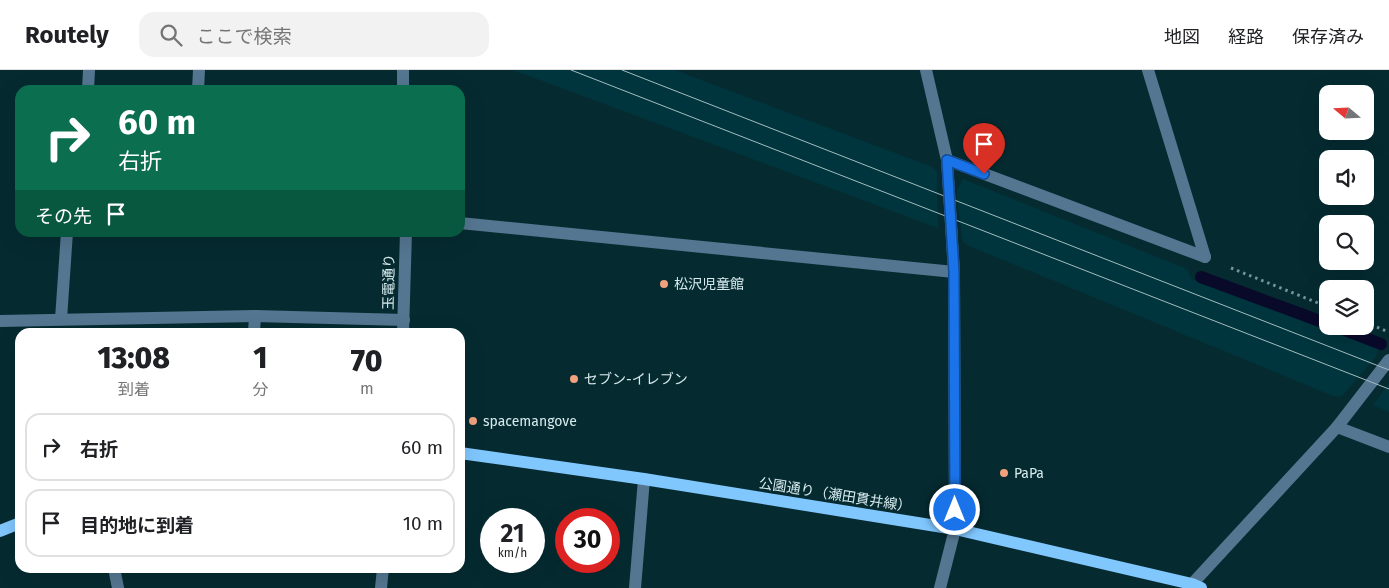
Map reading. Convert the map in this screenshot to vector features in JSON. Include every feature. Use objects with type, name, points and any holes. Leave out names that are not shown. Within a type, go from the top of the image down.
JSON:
[{"type":"main road","name":"公園通り（瀬田貫井線）","points":[[465,454],[644,479],[955,529],[1196,586]]},
{"type":"main road","points":[[0,530],[15,525]]},
{"type":"street","points":[[88,85],[90,70]]},
{"type":"street","points":[[198,85],[199,70]]},
{"type":"street","points":[[403,70],[403,85]]},
{"type":"street","points":[[926,70],[947,160],[954,272],[955,529],[940,588]]},
{"type":"street","points":[[1148,70],[1205,258]]},
{"type":"street","points":[[947,160],[1205,258]]},
{"type":"street","points":[[465,223],[954,272]]},
{"type":"street","points":[[61,319],[67,237]]},
{"type":"street","name":"玉電通り","points":[[403,326],[406,237]]},
{"type":"street","points":[[254,328],[255,316]]},
{"type":"street","points":[[0,321],[255,316],[403,326]]},
{"type":"street","points":[[1196,586],[1337,427],[1389,360]]},
{"type":"street","points":[[1337,427],[1389,447]]},
{"type":"street","points":[[635,588],[644,479]]},
{"type":"street","points":[[115,573],[118,588]]},
{"type":"street","points":[[381,588],[382,573]]},
{"type":"path","points":[[1205,258],[1319,303]]},
{"type":"path","points":[[1374,326],[1389,332]]},
{"type":"shaded area","points":[[513,70],[675,70],[932,167],[937,171],[938,228]]},
{"type":"shaded area","points":[[963,179],[1187,269],[1192,279],[1319,326],[1319,335],[1344,335],[1379,348],[1375,358],[1342,396],[1333,396],[969,246],[963,242],[957,190]]},
{"type":"shaded area","points":[[1389,383],[1389,412],[1373,405]]},
{"type":"waterway","points":[[1201,277],[1319,321]]},
{"type":"waterway","points":[[1358,335],[1381,344]]},
{"type":"tram line","points":[[571,70],[1389,389]]},
{"type":"tram line","points":[[622,70],[1389,370]]},
{"type":"place","name":"松沢児童館","points":[[664,284]]},
{"type":"place","name":"セブン-イレブン","points":[[574,379]]},
{"type":"place","name":"spacemangove","points":[[473,421]]},
{"type":"place","name":"PaPa","points":[[1004,473]]},
{"type":"route","points":[[955,510],[954,272],[949,218],[947,160],[984,174]]}]
